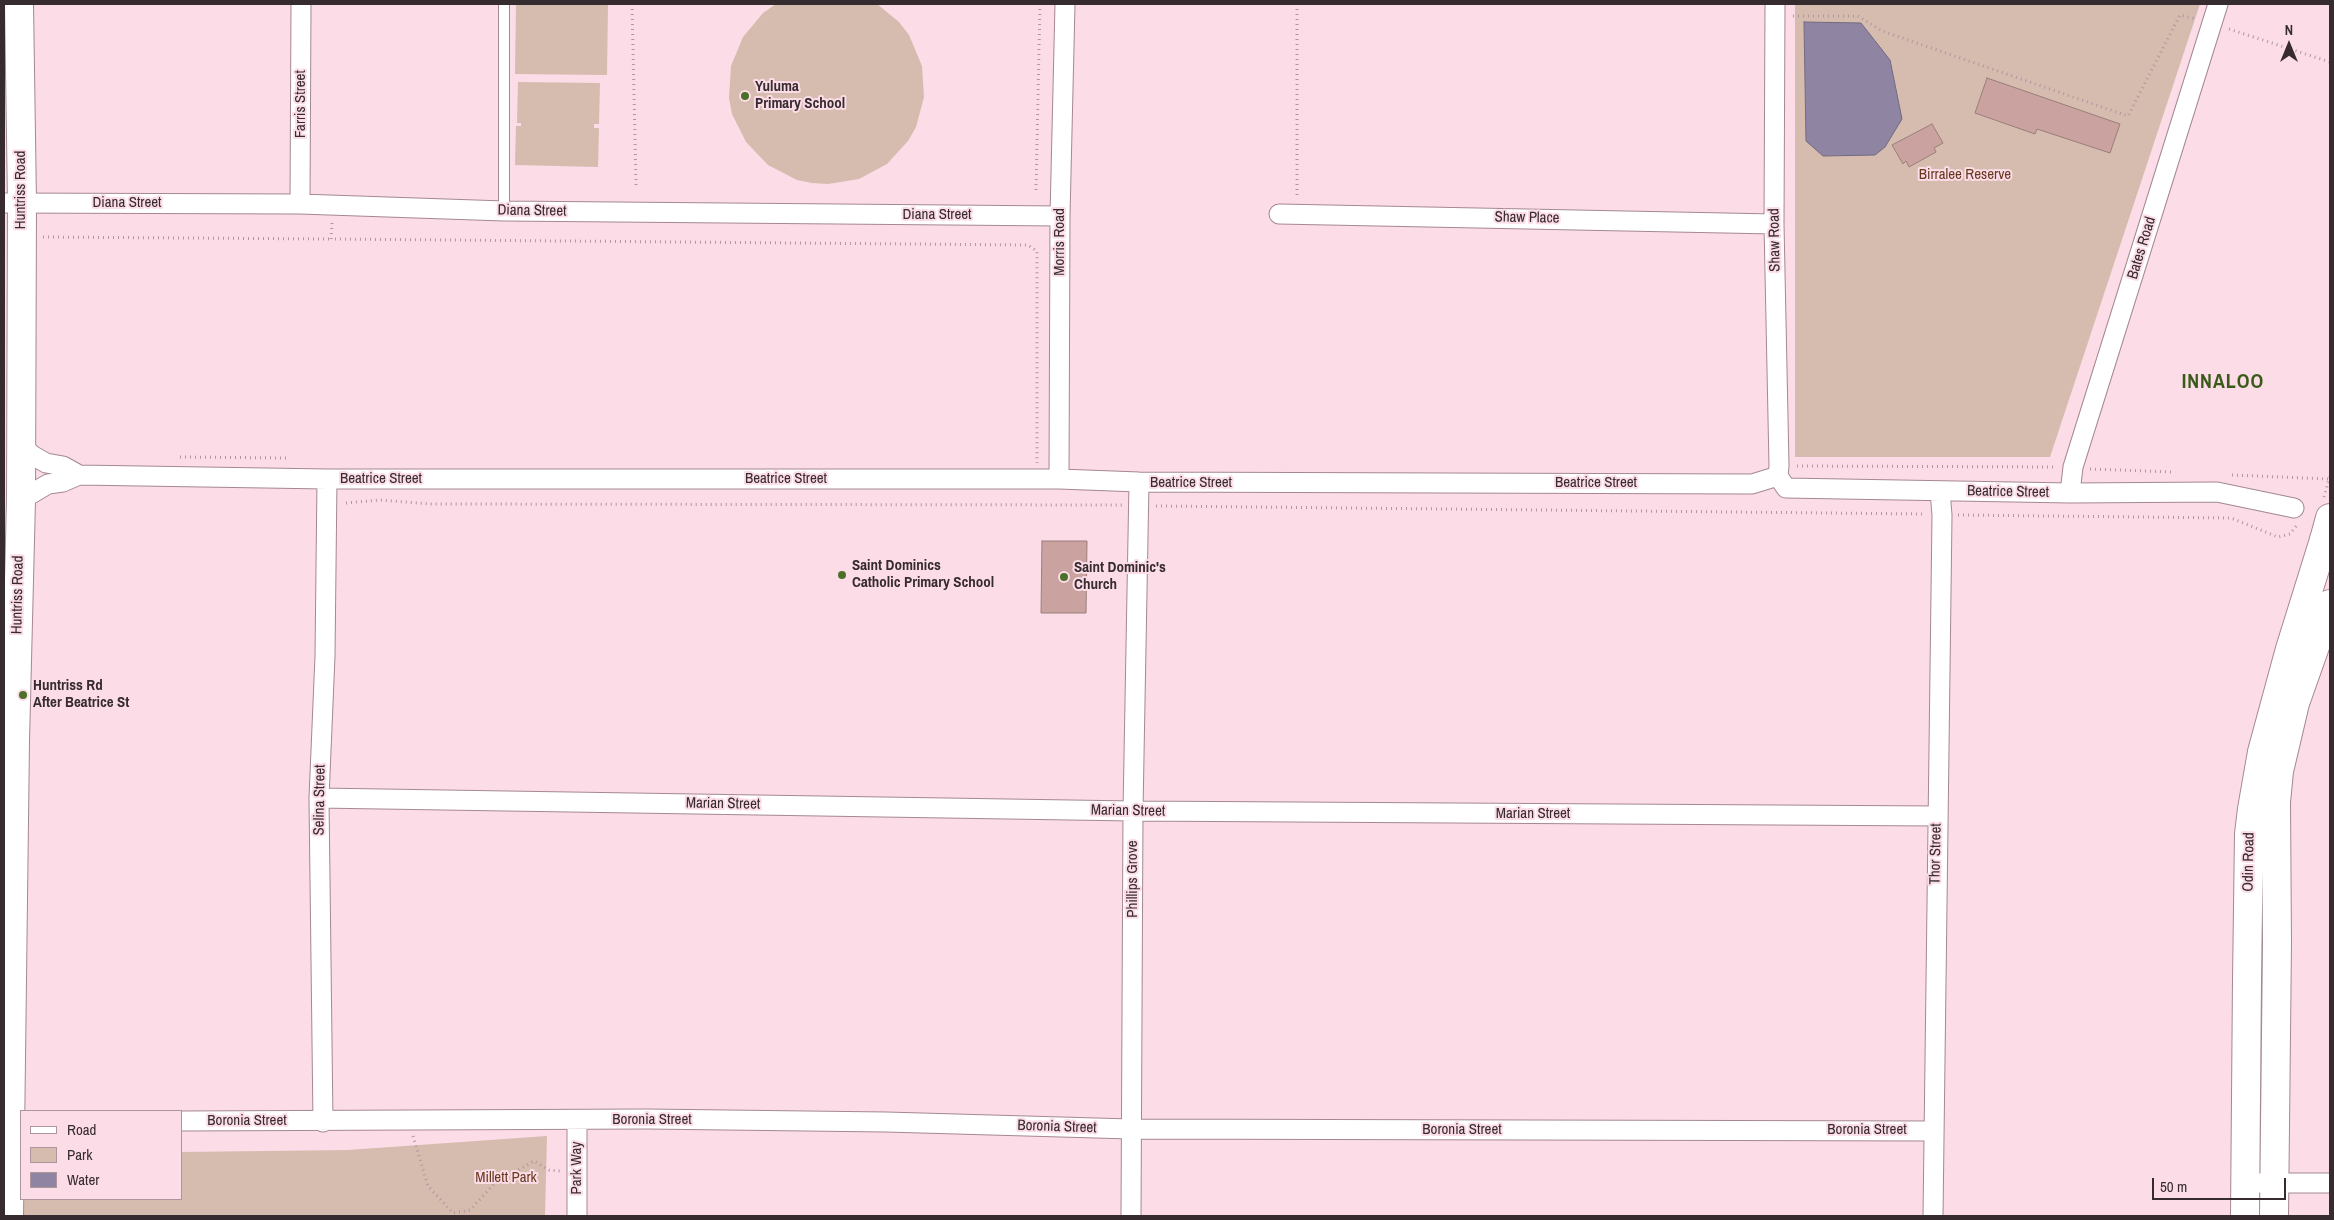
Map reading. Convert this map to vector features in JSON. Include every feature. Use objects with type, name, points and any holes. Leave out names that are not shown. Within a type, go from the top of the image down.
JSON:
[{"type":"main road","name":"Huntriss Road","points":[[9,1216],[21,500],[21,444],[13,203],[20,4]]},
{"type":"main road","name":"Odin Road","points":[[2245,1216],[2249,834],[2269,720],[2322,577],[2327,524]]},
{"type":"main road","name":"Odin Road","points":[[2274,1216],[2277,953],[2276,802],[2279,771],[2295,703],[2330,604]]},
{"type":"street","name":"Farris Street","points":[[300,204],[302,4]]},
{"type":"street","name":"Morris Road","points":[[1058,479],[1060,216],[1065,4]]},
{"type":"street","name":"Bates Road","points":[[2070,493],[2073,468],[2218,4]]},
{"type":"street","name":"Shaw Road","points":[[1776,10],[1774,224],[1778,471]]},
{"type":"street","name":"Diana Street","points":[[13,203],[300,204],[504,211],[1060,216]]},
{"type":"street","name":"Shaw Place","points":[[1288,214],[1774,224]]},
{"type":"street","name":"Beatrice Street","points":[[21,444],[32,455],[46,463],[63,466],[79,475]]},
{"type":"street","name":"Beatrice Street","points":[[21,500],[48,484],[63,482],[79,475],[327,478],[1058,479],[1139,482],[1752,484],[1778,471],[1786,488],[2070,493],[2217,492],[2296,515]]},
{"type":"street","name":"Selina Street","points":[[323,1122],[319,798],[325,656],[327,478]]},
{"type":"street","name":"Phillips Grove","points":[[1131,1216],[1133,811],[1139,482]]},
{"type":"street","name":"Thor Street","points":[[1933,1216],[1942,515],[1940,491]]},
{"type":"street","name":"Marian Street","points":[[319,798],[1133,811],[1937,816]]},
{"type":"street","name":"Boronia Street","points":[[182,1121],[886,1122],[1131,1129],[1933,1130]]},
{"type":"street","name":"Park Way","points":[[577,1121],[577,1216]]},
{"type":"street","points":[[2245,1183],[2330,1183]]},
{"type":"lane","points":[[504,4],[504,211]]},
{"type":"path","points":[[632,4],[636,185]]},
{"type":"path","points":[[1036,190],[1040,4]]},
{"type":"path","points":[[1288,214],[1296,4]]},
{"type":"path","points":[[1776,10],[1858,16],[1882,31],[2128,116],[2180,14],[2330,62]]},
{"type":"path","points":[[332,223],[332,239]]},
{"type":"path","points":[[36,237],[1028,246],[1037,251],[1037,468]]},
{"type":"path","points":[[176,456],[291,458]]},
{"type":"path","points":[[1778,471],[2073,468]]},
{"type":"path","points":[[2327,524],[2330,476]]},
{"type":"path","points":[[1942,515],[2231,518],[2278,537],[2290,534],[2296,515]]},
{"type":"path","points":[[409,1121],[428,1186],[454,1213],[470,1210],[495,1183],[534,1161],[548,1170],[578,1172]]},
{"type":"green space","points":[[516,4],[608,4],[607,75],[515,74]]},
{"type":"green space","points":[[776,4],[877,4],[899,22],[909,35],[922,66],[924,97],[916,127],[908,141],[887,164],[859,179],[828,184],[812,183],[797,180],[768,165],[746,142],[732,114],[729,98],[731,66],[743,37],[763,13]]},
{"type":"green space","name":"Birralee Reserve","points":[[1795,4],[2200,4],[2050,457],[1795,457]]},
{"type":"green space","points":[[518,82],[600,83],[599,124],[594,124],[594,128],[599,128],[598,167],[515,165],[516,126],[521,126],[521,123],[517,123]]},
{"type":"green space","name":"Millett Park","points":[[547,1136],[545,1216],[24,1216],[24,1200],[182,1200],[182,1152],[348,1150]]},
{"type":"water","points":[[1804,22],[1861,23],[1890,60],[1902,119],[1885,147],[1875,155],[1823,156],[1806,141]]},
{"type":"building","points":[[1987,78],[2120,124],[2110,153],[2037,129],[2035,134],[1975,113]]},
{"type":"building","points":[[1932,124],[1943,143],[1934,148],[1936,152],[1909,167],[1906,161],[1903,164],[1892,145]]},
{"type":"building","name":"Saint Dominic's Church","points":[[1042,541],[1087,541],[1086,613],[1041,613]]},
{"type":"place","name":"Yuluma Primary School","points":[[745,96]]},
{"type":"place","name":"Saint Dominics Catholic Primary School","points":[[842,575]]},
{"type":"place","name":"Saint Dominic's Church","points":[[1064,577]]},
{"type":"place","name":"Huntriss Rd After Beatrice St","points":[[23,695]]},
{"type":"district","name":"INNALOO","points":[[2223,383]]}]
